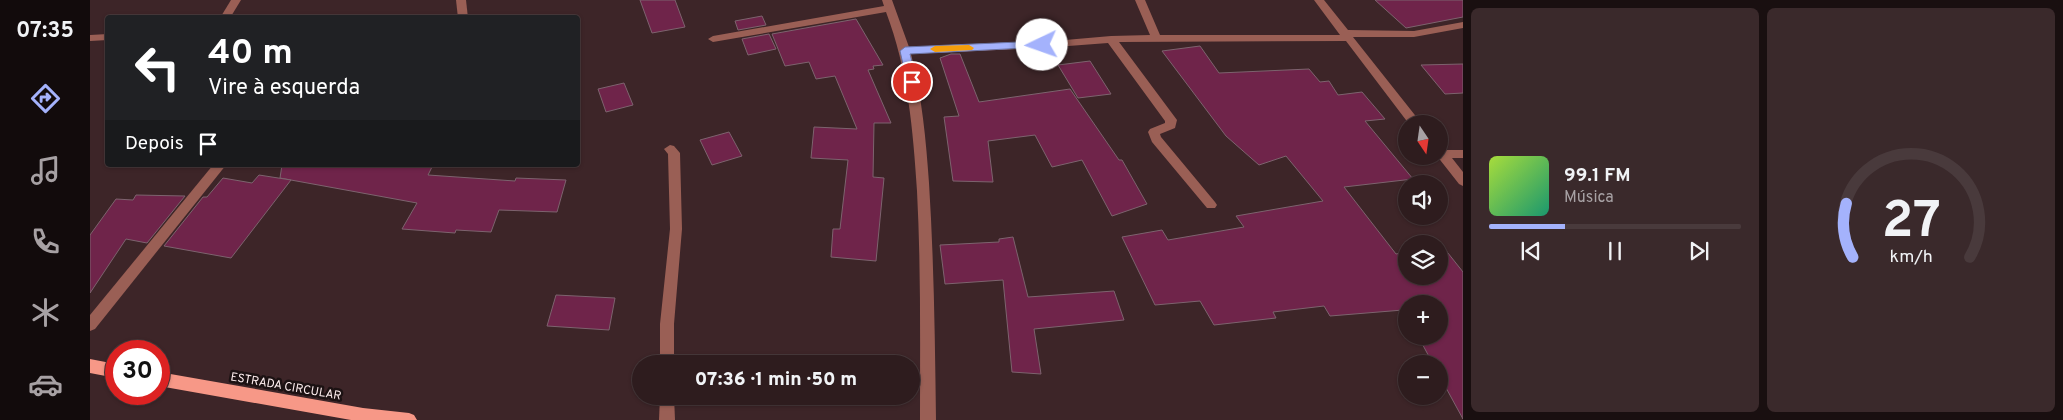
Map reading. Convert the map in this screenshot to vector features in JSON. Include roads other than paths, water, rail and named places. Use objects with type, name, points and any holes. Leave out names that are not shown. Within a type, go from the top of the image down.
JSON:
[{"type":"main road","points":[[90,366],[105,369]]},
{"type":"main road","name":"ESTRADA CIRCULAR","points":[[170,381],[363,415],[409,420]]},
{"type":"street","points":[[228,15],[236,0]]},
{"type":"street","points":[[461,0],[463,15]]},
{"type":"street","points":[[1140,0],[1156,38]]},
{"type":"street","points":[[1319,0],[1409,115]]},
{"type":"street","points":[[713,39],[889,4],[905,51],[912,82],[926,228],[928,420]]},
{"type":"street","points":[[905,51],[1042,45],[1111,39],[1414,34],[1463,25]]},
{"type":"street","points":[[90,38],[105,37]]},
{"type":"street","points":[[1111,39],[1170,120],[1172,125],[1169,128],[1154,132],[1156,139],[1211,205]]},
{"type":"street","points":[[667,355],[667,324],[676,229],[674,153],[670,149]]},
{"type":"street","points":[[1448,153],[1463,154]]},
{"type":"street","points":[[1448,162],[1463,181]]},
{"type":"street","points":[[90,325],[218,167]]},
{"type":"street","points":[[667,405],[667,420]]}]
